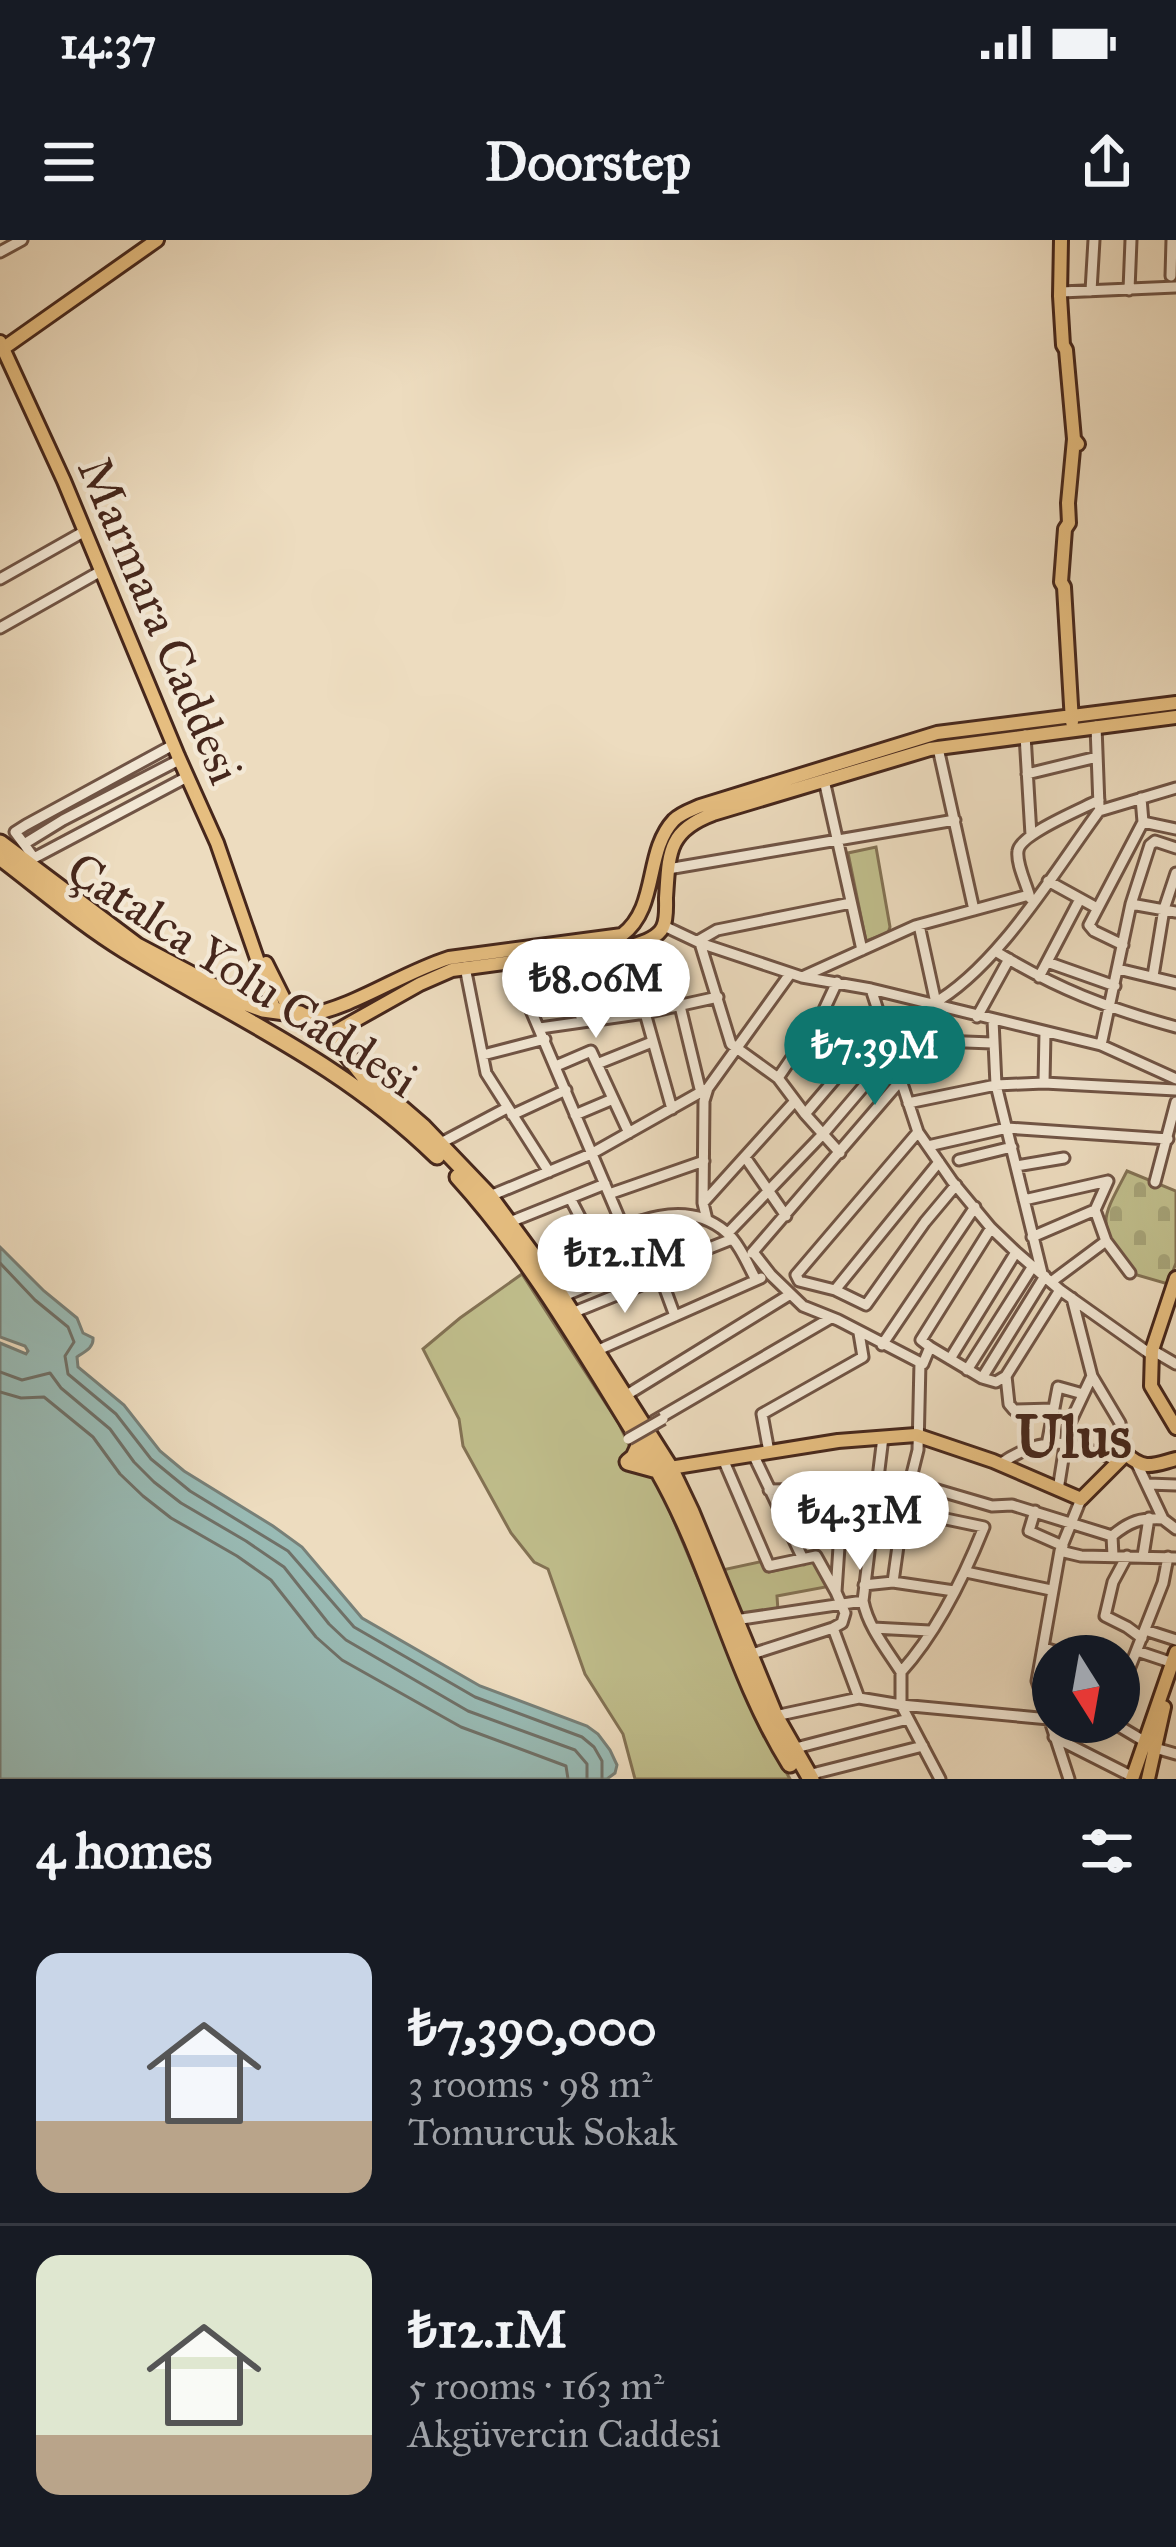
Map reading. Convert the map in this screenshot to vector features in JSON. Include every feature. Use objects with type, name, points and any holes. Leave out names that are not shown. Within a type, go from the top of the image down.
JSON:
[{"type":"highway","name":"Çatalca Yolu Caddesi","points":[[0,843],[137,946],[241,1001],[290,1013],[332,1034],[372,1084],[439,1144],[510,1222],[625,1396],[638,1436]]},
{"type":"highway","name":"Çatalca Yolu Caddesi","points":[[0,857],[109,940],[300,1049],[363,1091],[399,1120],[476,1198],[533,1274],[692,1512],[806,1778]]},
{"type":"highway","points":[[277,1037],[274,1024],[290,1013],[311,1028],[300,1049]]},
{"type":"highway","points":[[300,1049],[332,1034]]},
{"type":"highway","name":"Çatalca Yolu Caddesi","points":[[664,1470],[762,1712],[806,1778]]},
{"type":"main road","points":[[1,347],[157,240]]},
{"type":"main road","points":[[1060,240],[1063,345],[1074,439],[1060,581],[1072,722]]},
{"type":"main road","name":"Marmara Caddesi","points":[[1,347],[218,843],[249,930],[290,1013]]},
{"type":"main road","points":[[332,1034],[430,964],[448,958],[560,955],[650,939],[664,923],[674,843],[693,821],[735,802],[938,741],[1176,703]]},
{"type":"main road","points":[[938,741],[1025,735],[1072,722],[1096,725],[1176,716]]},
{"type":"main road","points":[[290,1013],[387,994],[465,967],[616,937],[628,931],[637,917],[649,893],[661,844],[675,820],[700,806],[824,780],[844,768]]},
{"type":"main road","points":[[637,917],[653,910],[664,923]]},
{"type":"main road","points":[[637,917],[643,936],[650,939]]},
{"type":"main road","points":[[350,1058],[349,1040],[357,1019]]},
{"type":"main road","points":[[1176,1278],[1170,1318],[1153,1353],[1151,1386],[1176,1428]]},
{"type":"main road","points":[[664,1470],[753,1454],[919,1436],[1082,1499],[1128,1460],[1150,1466],[1176,1460]]},
{"type":"main road","points":[[1138,1778],[1174,1660]]},
{"type":"street","points":[[6,246],[22,240]]},
{"type":"street","points":[[1091,291],[1094,240]]},
{"type":"street","points":[[1129,290],[1131,240]]},
{"type":"street","points":[[1061,292],[1129,290],[1174,281],[1172,240]]},
{"type":"street","points":[[0,579],[85,531]]},
{"type":"street","points":[[0,628],[101,571]]},
{"type":"street","points":[[934,1004],[973,977],[995,951],[1099,806],[1096,725]]},
{"type":"street","points":[[1025,735],[1031,835]]},
{"type":"street","points":[[938,741],[974,910]]},
{"type":"street","points":[[173,745],[15,832],[34,858],[187,777]]},
{"type":"street","points":[[1027,774],[1097,757]]},
{"type":"street","points":[[24,844],[179,760]]},
{"type":"street","points":[[824,780],[862,950]]},
{"type":"street","points":[[1030,899],[1018,853],[1019,845],[1031,835],[1099,806],[1176,788]]},
{"type":"street","points":[[1123,945],[1089,925],[1143,822],[1141,798]]},
{"type":"street","points":[[668,869],[955,820]]},
{"type":"street","points":[[1143,822],[1176,829]]},
{"type":"street","points":[[1101,1046],[1131,904],[1152,842],[1176,848]]},
{"type":"street","points":[[1153,976],[1176,873]]},
{"type":"street","points":[[1048,881],[1097,908]]},
{"type":"street","points":[[489,1196],[591,1154],[705,1091],[796,976],[919,925],[1030,899]]},
{"type":"street","points":[[1039,977],[1081,899]]},
{"type":"street","points":[[699,942],[717,930],[851,903]]},
{"type":"street","points":[[1131,904],[1170,910]]},
{"type":"street","points":[[664,923],[699,942],[796,976],[871,989],[1101,1046],[1176,1079]]},
{"type":"street","points":[[919,925],[934,1004]]},
{"type":"street","points":[[699,942],[731,1044],[778,1078],[840,1153]]},
{"type":"street","points":[[631,946],[672,1109]]},
{"type":"street","points":[[995,951],[1058,988],[1176,1027]]},
{"type":"street","points":[[560,955],[582,1021]]},
{"type":"street","points":[[505,958],[542,1033],[623,1227]]},
{"type":"street","points":[[977,1016],[1009,959]]},
{"type":"street","points":[[1047,962],[1115,986]]},
{"type":"street","points":[[465,967],[486,1073],[549,1172]]},
{"type":"street","points":[[1118,969],[1176,983]]},
{"type":"street","points":[[778,1078],[837,982]]},
{"type":"street","points":[[871,989],[918,1132],[956,1185],[991,1228],[1046,1277],[1153,1353],[1176,1364]]},
{"type":"street","points":[[483,1055],[582,1021],[718,997]]},
{"type":"street","points":[[680,1006],[705,1091],[703,1203],[707,1220]]},
{"type":"street","points":[[993,1020],[996,1085],[1046,1277],[1006,1376],[1009,1404],[1013,1410],[1053,1409]]},
{"type":"street","points":[[805,1114],[882,1024]]},
{"type":"street","points":[[814,1026],[850,1059]]},
{"type":"street","points":[[1044,1084],[1045,1032]]},
{"type":"street","points":[[887,1039],[992,1043]]},
{"type":"street","points":[[597,1064],[652,1042]]},
{"type":"street","points":[[556,1066],[591,1051],[629,1133]]},
{"type":"street","points":[[572,1313],[730,1236],[893,1052]]},
{"type":"street","points":[[749,1257],[902,1080]]},
{"type":"street","points":[[908,1103],[996,1085],[1176,1090]]},
{"type":"street","points":[[439,1144],[566,1090]]},
{"type":"street","points":[[575,1114],[613,1099]]},
{"type":"street","points":[[703,1203],[795,1101]]},
{"type":"street","points":[[1155,1182],[1176,1102]]},
{"type":"street","points":[[928,1146],[1007,1127],[1168,1139]]},
{"type":"street","points":[[918,1132],[800,1279],[866,1305],[956,1185]]},
{"type":"street","points":[[959,1160],[1012,1148]]},
{"type":"street","points":[[745,1157],[786,1216]]},
{"type":"street","points":[[1016,1166],[1064,1158]]},
{"type":"street","points":[[510,1222],[570,1198],[704,1161]]},
{"type":"street","points":[[835,1290],[939,1162]]},
{"type":"street","points":[[1024,1200],[1108,1181],[1095,1210],[1032,1237]]},
{"type":"street","points":[[550,1279],[597,1252],[570,1198]]},
{"type":"street","points":[[882,1345],[975,1208]]},
{"type":"street","points":[[1095,1210],[1106,1241],[1130,1273]]},
{"type":"street","points":[[593,1242],[623,1227],[672,1213],[707,1220],[802,1306],[921,1363]]},
{"type":"street","points":[[640,1221],[675,1316]]},
{"type":"street","points":[[991,1228],[921,1340],[982,1378],[996,1382],[1006,1376]]},
{"type":"street","points":[[967,1370],[1046,1277],[1106,1241]]},
{"type":"street","points":[[950,1359],[1016,1252]]},
{"type":"street","points":[[749,1257],[756,1280]]},
{"type":"street","points":[[562,1297],[658,1268]]},
{"type":"street","points":[[596,1351],[771,1275]]},
{"type":"street","points":[[982,1378],[1046,1277]]},
{"type":"street","points":[[625,1396],[789,1295]]},
{"type":"street","points":[[1072,1298],[1091,1376],[1120,1423],[1128,1460],[1148,1484],[1163,1519],[1176,1529]]},
{"type":"street","points":[[638,1436],[829,1319]]},
{"type":"street","points":[[770,1452],[762,1414],[862,1357],[859,1333]]},
{"type":"street","points":[[893,1582],[919,1436],[921,1363],[930,1347]]},
{"type":"street","points":[[1091,1376],[1070,1421],[1055,1489],[1029,1531],[1081,1556],[1172,1557],[1140,1642]]},
{"type":"street","points":[[1047,1444],[1058,1388],[1083,1394]]},
{"type":"street","points":[[638,1436],[663,1419]]},
{"type":"street","points":[[883,1437],[863,1601],[873,1628],[901,1672],[901,1705],[940,1779]]},
{"type":"street","points":[[1000,1464],[1047,1444],[1066,1443],[1128,1460]]},
{"type":"street","points":[[753,1454],[803,1559]]},
{"type":"street","points":[[723,1459],[769,1566],[816,1556],[845,1613],[842,1623],[832,1628],[749,1654]]},
{"type":"street","points":[[1148,1484],[1176,1485]]},
{"type":"street","points":[[770,1490],[909,1486],[992,1506],[1012,1504],[1112,1535],[1137,1519],[1163,1519]]},
{"type":"street","points":[[836,1592],[843,1487]]},
{"type":"street","points":[[1045,1635],[1061,1548],[1082,1499]]},
{"type":"street","points":[[901,1672],[966,1572],[983,1527],[903,1510]]},
{"type":"street","points":[[1143,1556],[1149,1519]]},
{"type":"street","points":[[1112,1535],[1113,1556]]},
{"type":"street","points":[[1126,1556],[1113,1582],[1105,1616],[1143,1634],[1176,1640]]},
{"type":"street","points":[[966,1572],[1052,1590]]},
{"type":"street","points":[[864,1585],[893,1582],[954,1591]]},
{"type":"street","points":[[736,1620],[863,1601]]},
{"type":"street","points":[[832,1628],[859,1698]]},
{"type":"street","points":[[873,1628],[930,1631]]},
{"type":"street","points":[[1140,1652],[1174,1660]]},
{"type":"street","points":[[776,1717],[859,1698],[1032,1717]]},
{"type":"street","points":[[792,1749],[908,1719]]},
{"type":"street","points":[[1140,1739],[1176,1754]]},
{"type":"street","points":[[1056,1743],[1065,1776]]},
{"type":"street","points":[[1066,1743],[1138,1778]]},
{"type":"street","points":[[806,1778],[923,1746]]},
{"type":"green space","points":[[876,847],[890,927],[888,933],[866,941],[848,853]]},
{"type":"green space","points":[[1127,1171],[1176,1191],[1176,1263],[1168,1284],[1130,1273],[1108,1231],[1107,1213]]},
{"type":"green space","points":[[522,1274],[619,1424],[630,1447],[626,1457],[657,1481],[760,1726],[790,1779],[635,1779],[623,1734],[585,1674],[548,1569],[534,1562],[511,1533],[463,1446],[459,1419],[423,1349]]},
{"type":"green space","points":[[764,1561],[769,1572],[816,1561],[831,1586],[777,1596],[778,1611],[740,1616],[722,1570]]},
{"type":"water","points":[[0,1247],[93,1338],[77,1357],[78,1367],[124,1405],[160,1451],[302,1547],[362,1618],[480,1686],[587,1726],[610,1750],[617,1765],[615,1773],[607,1779],[0,1779],[0,1343],[28,1351],[0,1337]]},
{"type":"district","name":"Ulus","points":[[1073,1436]]}]
